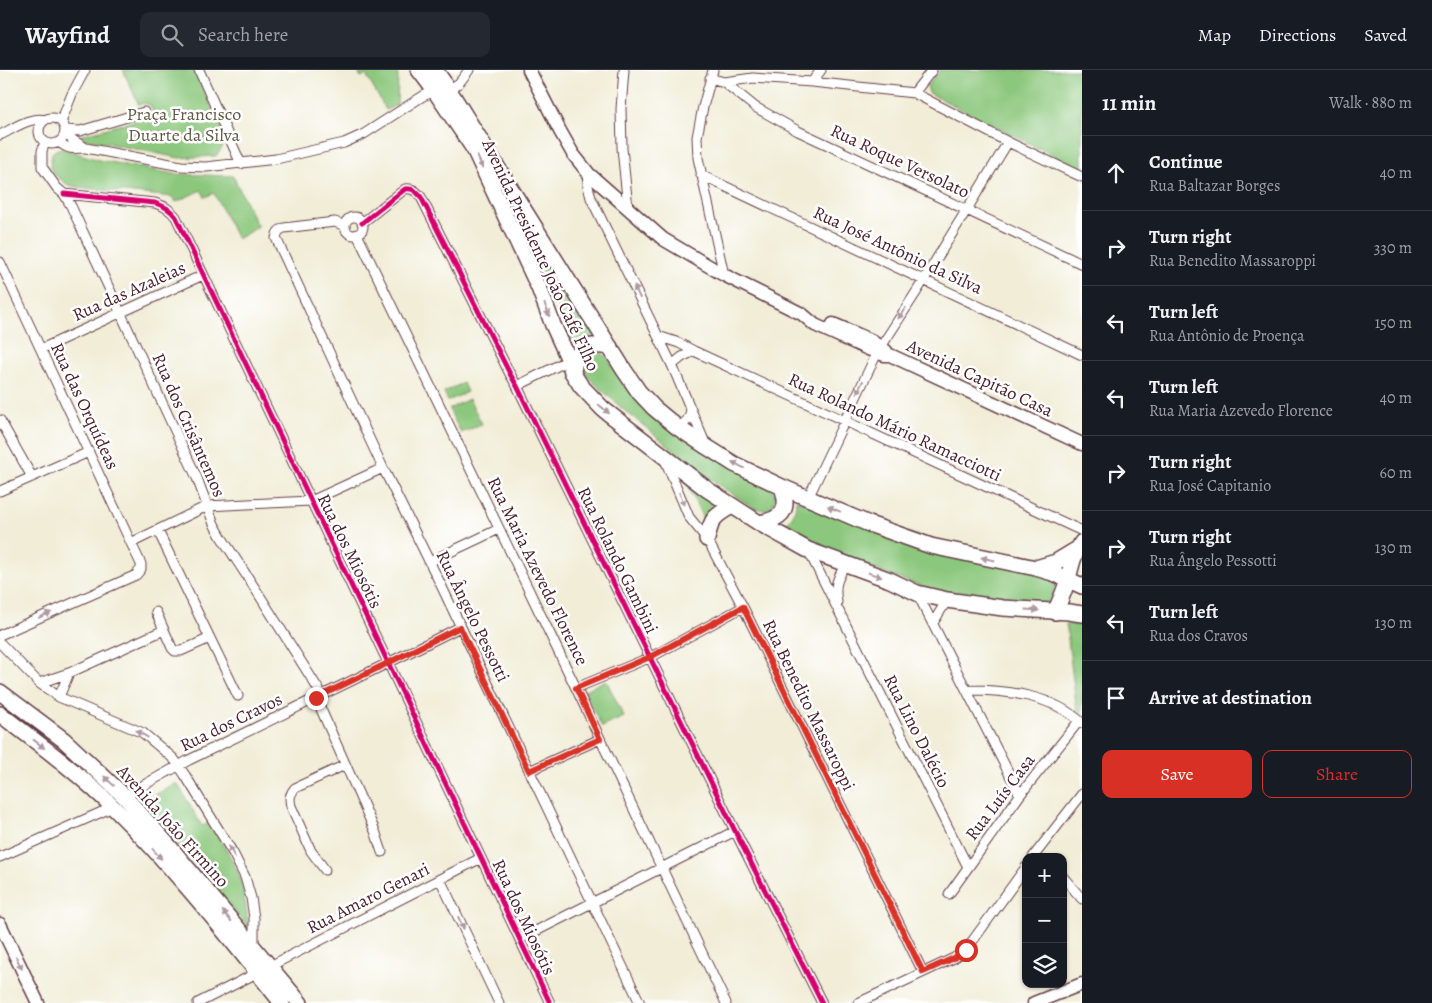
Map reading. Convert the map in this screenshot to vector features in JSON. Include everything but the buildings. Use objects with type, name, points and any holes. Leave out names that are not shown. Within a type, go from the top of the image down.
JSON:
[{"type":"main road","name":"Avenida Presidente João Café Filho","points":[[419,70],[435,81],[639,392],[654,408],[677,426],[734,464],[782,487],[869,524],[931,546],[1036,568],[1056,574],[1082,586]]},
{"type":"main road","name":"Avenida Capitão Casa","points":[[530,70],[573,154],[589,174],[663,239],[724,274],[802,314],[818,318],[870,340],[879,350],[890,356],[1082,444]]},
{"type":"main road","name":"Avenida Presidente João Café Filho","points":[[435,81],[474,149],[539,288],[553,325],[581,386],[603,409],[708,490],[759,523],[808,550],[890,580],[918,593],[947,600],[1003,608],[1082,614]]},
{"type":"main road","points":[[571,366],[580,350],[589,346],[600,345],[610,347]]},
{"type":"main road","points":[[759,523],[777,518],[783,512],[786,501],[782,487]]},
{"type":"main road","points":[[707,539],[713,519],[732,506]]},
{"type":"main road","points":[[1036,568],[1051,564],[1079,546]]},
{"type":"main road","points":[[1055,612],[1068,580],[1070,565],[1079,546]]},
{"type":"main road","name":"Avenida João Firmino","points":[[0,692],[70,746],[124,796],[168,845],[254,948],[282,1003]]},
{"type":"main road","name":"Avenida João Firmino","points":[[0,714],[42,746],[113,807],[264,970],[300,1003]]},
{"type":"main road","points":[[0,924],[38,1003]]},
{"type":"main road","points":[[1034,1003],[1051,1000],[1082,984]]},
{"type":"street","points":[[52,143],[64,136],[63,128],[72,94],[85,70]]},
{"type":"street","points":[[199,70],[241,164]]},
{"type":"street","points":[[72,94],[40,126],[39,133],[42,140],[73,150],[86,148],[181,166],[206,168],[276,159],[344,143],[383,122],[435,81],[458,83],[469,70]]},
{"type":"street","points":[[624,70],[621,128],[628,208]]},
{"type":"street","points":[[812,82],[821,70]]},
{"type":"street","points":[[914,93],[932,70]]},
{"type":"street","points":[[712,74],[697,137],[698,158],[724,274]]},
{"type":"street","name":"Rua Roque Versolato","points":[[712,74],[755,107],[798,131],[1082,264]]},
{"type":"street","points":[[724,82],[753,78],[914,93],[1008,142],[1082,176]]},
{"type":"street","points":[[63,128],[80,131],[144,112]]},
{"type":"street","points":[[0,135],[33,120],[54,118],[73,140],[86,148]]},
{"type":"street","points":[[16,127],[28,127],[39,133]]},
{"type":"street","points":[[808,498],[843,421],[879,350],[1008,142]]},
{"type":"street","name":"Rua dos Crisântemos","points":[[52,143],[42,151],[42,167],[44,172],[64,194],[197,478],[214,524],[258,593],[319,696],[345,765],[375,831],[382,852]]},
{"type":"street","points":[[589,174],[588,186],[591,198],[672,365],[707,447]]},
{"type":"street","name":"Rua José Antônio da Silva","points":[[701,174],[1082,355]]},
{"type":"street","name":"Rua Rolando Gambini","points":[[362,223],[405,189],[416,191],[421,197],[517,386],[735,831],[822,1003]]},
{"type":"street","name":"Rua dos Miosótis","points":[[64,194],[155,203],[171,210],[176,217],[550,1003]]},
{"type":"street","points":[[352,218],[358,219],[362,223],[362,231],[352,235],[349,234],[345,226],[347,221],[352,218]]},
{"type":"street","name":"Rua Ângelo Pessotti","points":[[345,226],[335,222],[284,228],[276,233],[277,243],[640,1003]]},
{"type":"street","name":"Rua Maria Azevedo Florence","points":[[357,234],[726,1003]]},
{"type":"street","name":"Rua das Orquídeas","points":[[0,262],[141,564],[141,569],[136,575],[0,635]]},
{"type":"street","name":"Rua das Azaleias","points":[[40,349],[203,275]]},
{"type":"street","name":"Rua Rolando Mário Ramacciotti","points":[[658,336],[679,343],[1082,531]]},
{"type":"street","points":[[672,365],[694,351]]},
{"type":"street","points":[[517,386],[571,366]]},
{"type":"street","points":[[677,426],[686,423],[691,410]]},
{"type":"street","points":[[0,420],[32,477]]},
{"type":"street","points":[[0,491],[89,452]]},
{"type":"street","name":"Rua Benedito Massaroppi","points":[[663,455],[690,517],[707,539],[743,607],[923,972]]},
{"type":"street","points":[[131,543],[207,506],[310,501],[383,468]]},
{"type":"street","points":[[429,562],[500,529]]},
{"type":"street","points":[[158,531],[238,696]]},
{"type":"street","name":"Rua Lino Dalécio","points":[[808,550],[968,867]]},
{"type":"street","name":"Rua Lino Dalécio","points":[[838,610],[835,587],[845,565]]},
{"type":"street","points":[[918,593],[1020,795]]},
{"type":"street","points":[[933,623],[947,600]]},
{"type":"street","points":[[576,688],[650,657],[743,607]]},
{"type":"street","points":[[156,612],[172,648],[178,652],[210,638]]},
{"type":"street","name":"Rua dos Cravos","points":[[124,796],[179,765],[460,627]]},
{"type":"street","points":[[39,684],[69,673],[164,630]]},
{"type":"street","points":[[0,643],[39,684],[59,697],[143,733],[179,765],[233,853],[245,877],[254,918],[254,948]]},
{"type":"street","points":[[59,697],[69,673]]},
{"type":"street","points":[[968,690],[993,690],[1032,697],[1054,705],[1080,722]]},
{"type":"street","name":"Rua Luís Casa","points":[[949,894],[1020,795],[1080,722]]},
{"type":"street","points":[[529,771],[600,739]]},
{"type":"street","points":[[325,870],[312,851],[289,800],[295,788],[345,765]]},
{"type":"street","points":[[1040,853],[1082,794]]},
{"type":"street","points":[[0,857],[113,807]]},
{"type":"street","points":[[520,939],[735,831]]},
{"type":"street","name":"Rua Amaro Genari","points":[[198,1003],[481,858]]},
{"type":"street","points":[[858,1003],[954,958],[966,950],[1022,873]]},
{"type":"street","points":[[440,879],[499,1003]]},
{"type":"street","points":[[1067,882],[1082,899]]},
{"type":"green space","name":"Praça Francisco Duarte da Silva","points":[[123,70],[194,70],[225,136],[223,147],[216,156],[179,158],[82,138],[82,135],[147,119],[151,116],[151,106],[144,103],[139,105]]},
{"type":"green space","points":[[357,70],[396,70],[398,76],[397,105],[386,110],[366,75],[361,77]]},
{"type":"green space","points":[[940,70],[1082,70],[1082,170],[929,93],[927,86]]},
{"type":"green space","points":[[477,142],[596,335],[584,339],[573,346],[522,226]]},
{"type":"green space","points":[[57,149],[63,149],[99,160],[174,174],[233,176],[258,227],[237,239],[214,193],[205,197],[201,190],[176,202],[173,197],[68,185],[54,174],[50,167],[52,153]]},
{"type":"green space","points":[[597,351],[608,359],[630,392],[664,424],[770,486],[775,496],[772,507],[764,510],[754,508],[714,482],[624,410],[588,377],[583,367],[583,359],[589,353]]},
{"type":"green space","points":[[463,383],[467,392],[448,401],[444,392]]},
{"type":"green space","points":[[469,399],[482,424],[461,433],[449,409]]},
{"type":"green space","points":[[685,480],[720,508],[705,523]]},
{"type":"green space","points":[[796,500],[1055,576],[1054,593],[1046,603],[1031,607],[937,591],[885,574],[781,527],[793,516]]},
{"type":"green space","points":[[1066,624],[1082,625],[1082,717],[1077,712]]},
{"type":"green space","points":[[606,680],[624,717],[602,727],[584,691]]},
{"type":"green space","points":[[177,783],[202,826],[209,823],[234,863],[242,884],[249,929],[140,803]]},
{"type":"cycle path","points":[[362,223],[405,189],[414,190],[421,197],[517,386],[735,831],[822,1003]]},
{"type":"cycle path","points":[[64,194],[155,203],[167,208],[176,217],[550,1003]]},
{"type":"route","points":[[316,698],[460,627],[529,771],[600,739],[576,688],[650,657],[743,607],[923,972],[954,958],[966,950]]}]
